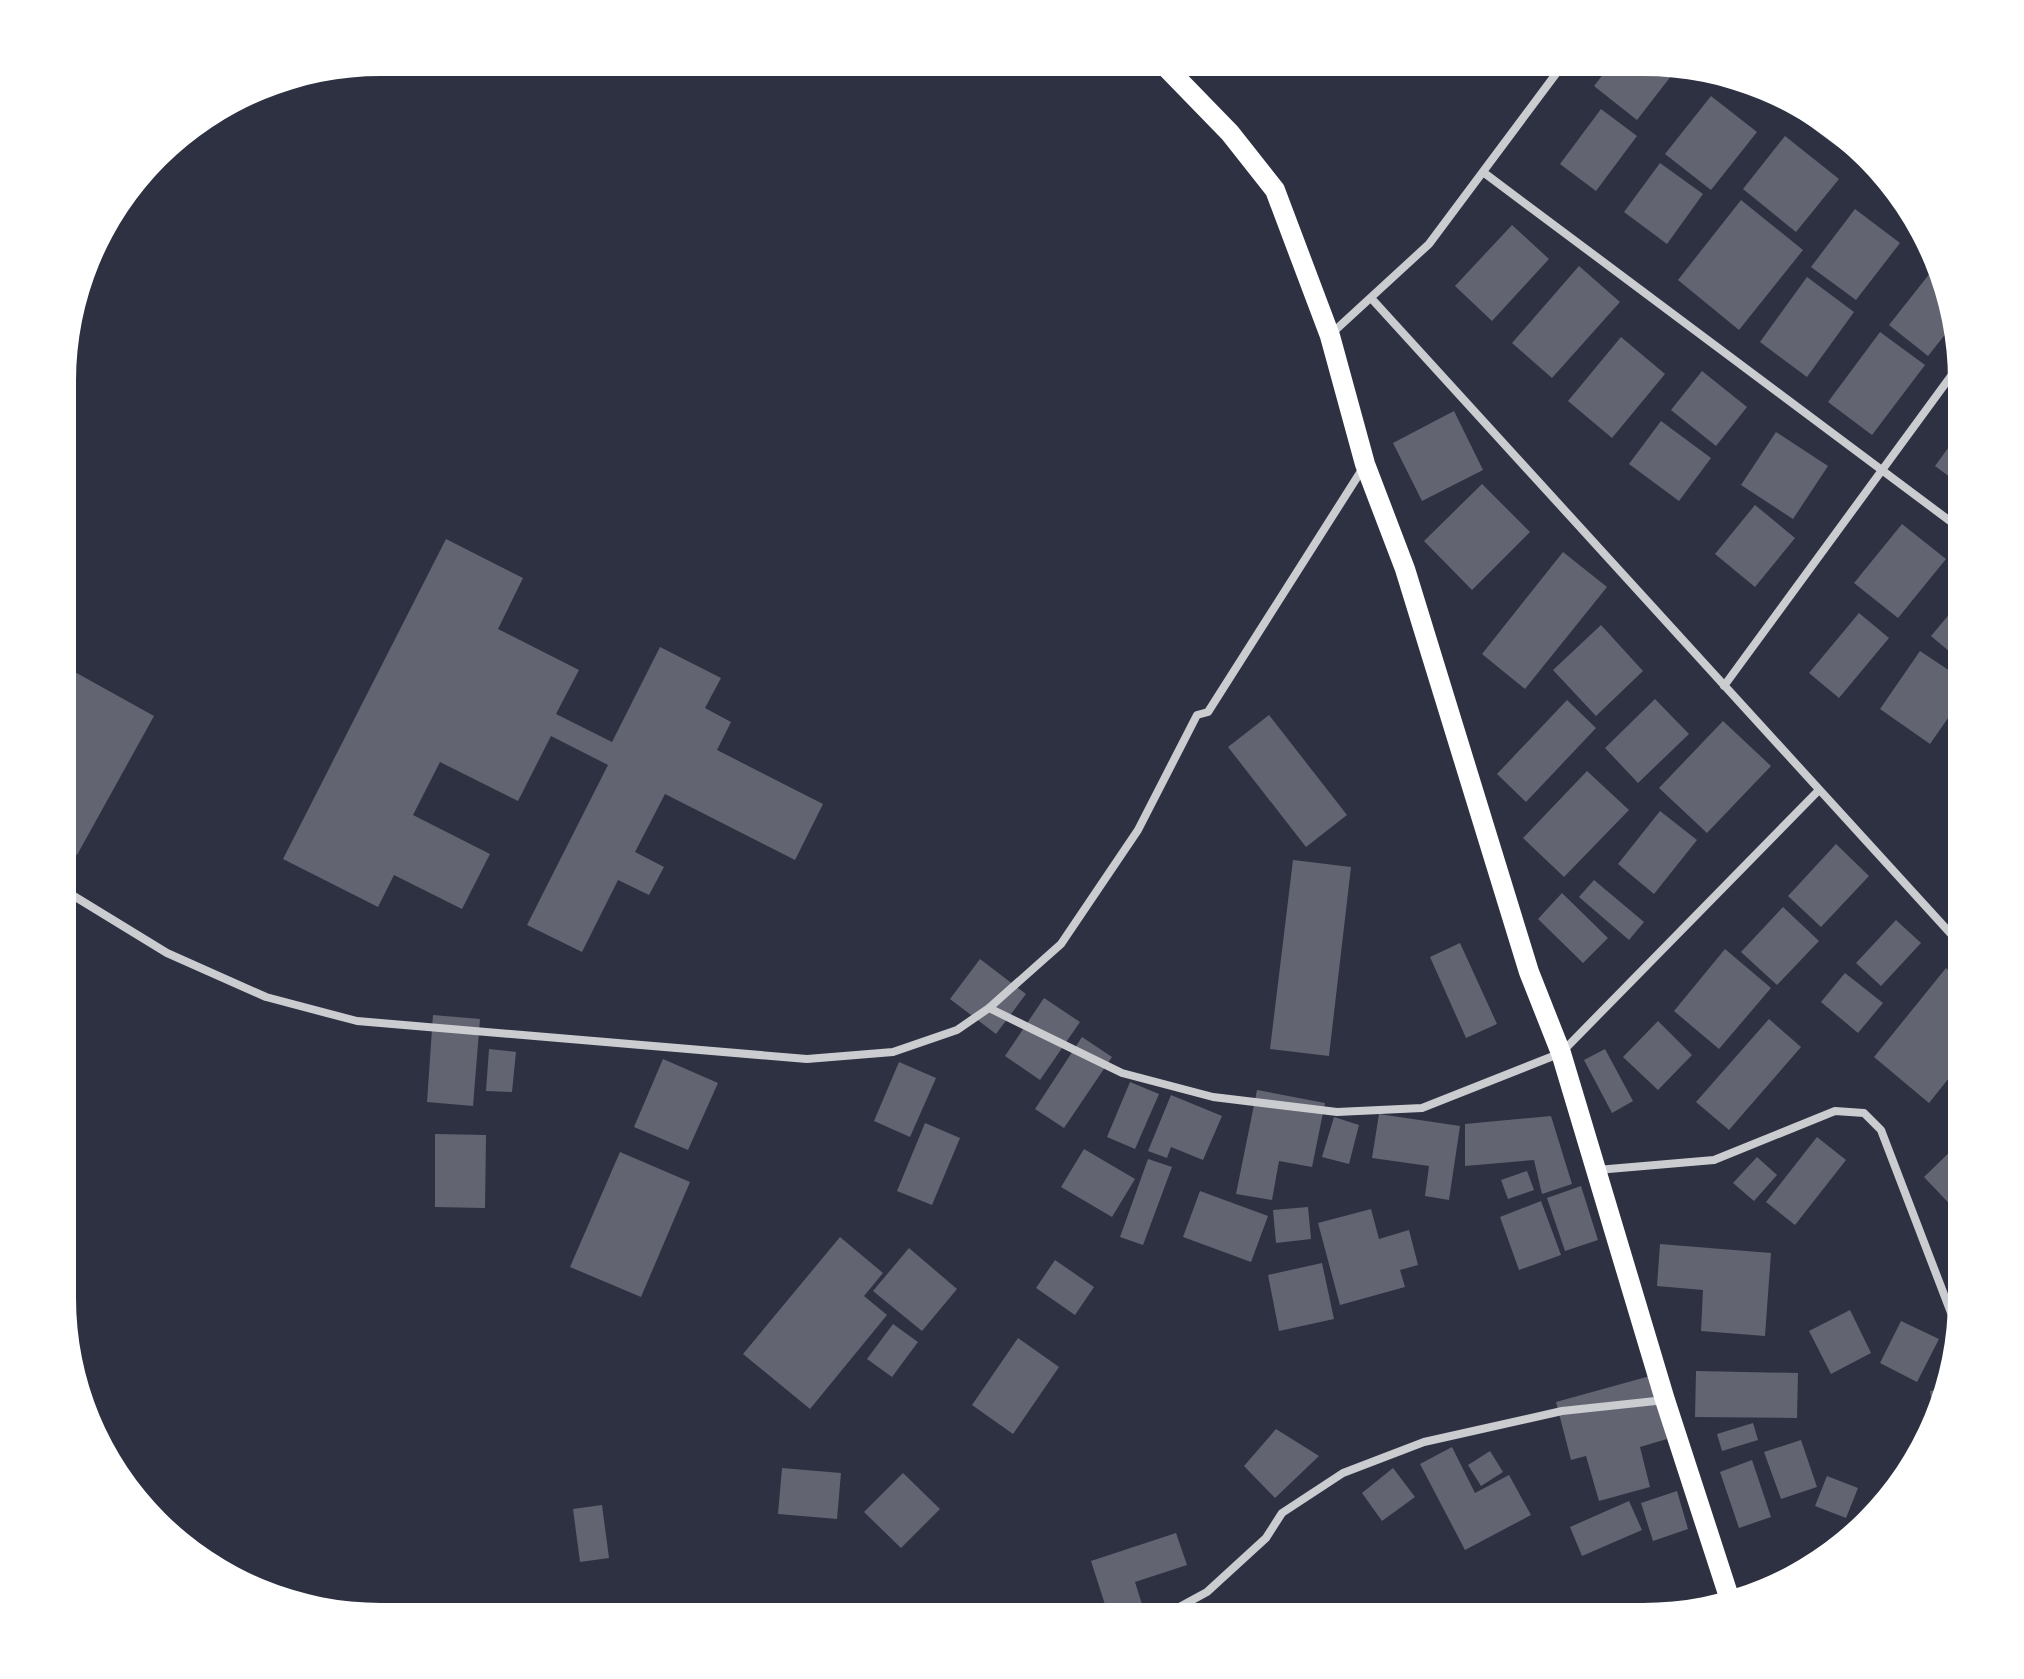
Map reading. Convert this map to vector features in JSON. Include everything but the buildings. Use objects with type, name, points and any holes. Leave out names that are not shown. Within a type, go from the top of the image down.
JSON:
[{"type":"main road","points":[[1175,76],[1230,133],[1275,190],[1330,336],[1365,464],[1405,569],[1529,972],[1561,1053],[1665,1400],[1727,1591]]},
{"type":"street","points":[[1330,336],[1429,244],[1554,76]]},
{"type":"street","points":[[1483,172],[1948,520]]},
{"type":"street","points":[[1371,298],[1948,931]]},
{"type":"street","points":[[1724,686],[1948,380]]},
{"type":"street","points":[[76,897],[181,959],[266,997],[357,1021],[807,1059],[893,1052],[957,1030],[989,1008],[1061,944],[1138,830],[1197,715],[1208,712],[1365,464]]},
{"type":"street","points":[[989,1008],[1122,1073],[1213,1097],[1337,1112],[1422,1108],[1561,1053],[1819,790]]},
{"type":"street","points":[[1596,1170],[1714,1160],[1835,1111],[1864,1113],[1881,1130],[1948,1304]]},
{"type":"street","points":[[1187,1603],[1207,1592],[1266,1538],[1282,1513],[1343,1473],[1424,1442],[1562,1411],[1665,1400]]}]
